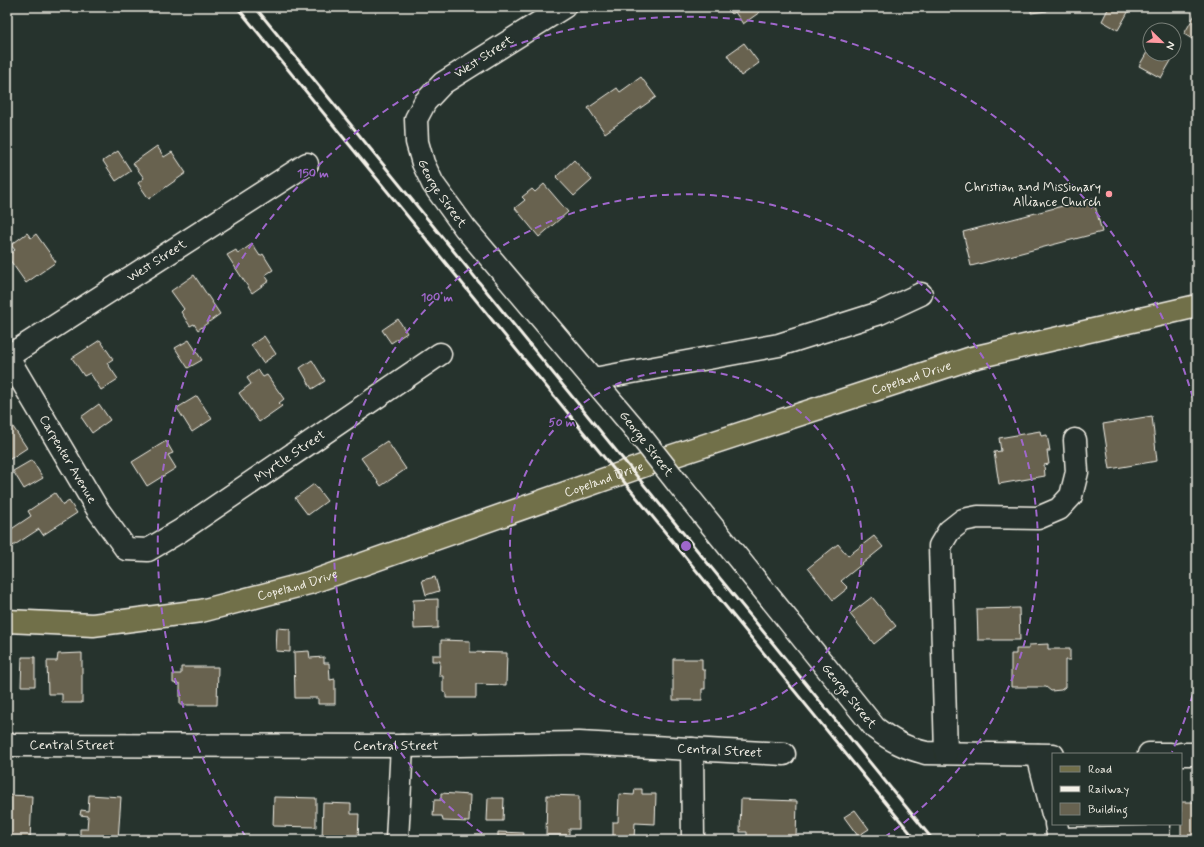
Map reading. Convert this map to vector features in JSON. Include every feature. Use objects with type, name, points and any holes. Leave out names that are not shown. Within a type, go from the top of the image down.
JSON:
[{"type":"main road","name":"Copeland Drive","points":[[7,621],[93,625],[201,611],[309,583],[651,463],[972,358],[1197,306]]},
{"type":"street","name":"West Street","points":[[416,119],[425,102],[443,83],[564,7]]},
{"type":"street","name":"George Street","points":[[416,119],[417,142],[423,163],[433,184],[465,228],[594,379],[875,728],[892,741],[909,749],[926,753],[946,753]]},
{"type":"street","name":"West Street","points":[[7,357],[307,164]]},
{"type":"street","points":[[594,379],[779,345],[880,313],[921,294]]},
{"type":"street","name":"Myrtle Street","points":[[137,550],[148,550],[180,531],[440,354]]},
{"type":"street","name":"Carpenter Avenue","points":[[7,357],[98,510],[126,549],[137,550]]},
{"type":"street","points":[[1052,806],[1046,755],[946,753],[943,600],[940,546],[949,531],[963,520],[978,516],[1038,518],[1059,509],[1071,496],[1077,472],[1076,440]]},
{"type":"street","name":"Central Street","points":[[7,746],[402,746],[579,743],[784,754]]},
{"type":"street","points":[[397,840],[402,746]]},
{"type":"street","points":[[692,749],[693,840]]},
{"type":"street","points":[[1182,754],[1197,754]]},
{"type":"street","points":[[1056,825],[1059,839],[1158,837],[1159,825]]},
{"type":"building","points":[[726,7],[756,7],[760,12],[743,24],[735,12],[731,14]]},
{"type":"building","points":[[1031,7],[1047,7],[1047,11],[1031,13]]},
{"type":"building","points":[[1109,7],[1131,7],[1118,30],[1102,21]]},
{"type":"building","points":[[1197,11],[1197,42],[1184,34]]},
{"type":"building","points":[[744,43],[759,63],[741,76],[727,55]]},
{"type":"building","points":[[1142,61],[1170,62],[1161,78],[1139,66]]},
{"type":"building","points":[[641,77],[656,97],[605,133],[588,108],[617,88],[620,92]]},
{"type":"building","points":[[157,146],[164,157],[172,152],[186,173],[149,199],[138,183],[144,178],[133,163]]},
{"type":"building","points":[[118,151],[131,171],[116,181],[103,161]]},
{"type":"building","points":[[574,160],[592,180],[574,196],[556,177]]},
{"type":"building","points":[[544,184],[568,212],[539,237],[515,208],[525,200],[522,197],[532,189],[535,192]]},
{"type":"building","points":[[1093,198],[1102,232],[971,266],[963,232]]},
{"type":"building","points":[[27,233],[31,238],[36,234],[56,262],[26,283],[7,256],[15,250],[11,245]]},
{"type":"building","points":[[252,244],[260,256],[263,254],[273,270],[265,275],[269,281],[252,293],[227,255],[236,250],[238,254]]},
{"type":"building","points":[[194,275],[220,314],[198,330],[194,324],[190,326],[181,312],[184,309],[171,291]]},
{"type":"building","points":[[398,319],[407,333],[391,343],[382,330]]},
{"type":"building","points":[[264,336],[276,354],[263,363],[251,345]]},
{"type":"building","points":[[100,340],[113,359],[107,363],[118,379],[101,390],[90,373],[84,376],[72,358]]},
{"type":"building","points":[[189,340],[202,360],[188,368],[175,348]]},
{"type":"building","points":[[312,360],[325,381],[312,389],[300,368]]},
{"type":"building","points":[[258,370],[263,377],[267,375],[284,399],[279,403],[282,406],[259,422],[239,393],[251,384],[247,378]]},
{"type":"building","points":[[197,396],[212,419],[192,432],[177,408]]},
{"type":"building","points":[[99,404],[110,420],[92,433],[81,417]]},
{"type":"building","points":[[1152,416],[1157,461],[1110,469],[1103,424]]},
{"type":"building","points":[[7,418],[27,448],[7,461]]},
{"type":"building","points":[[1040,431],[1041,436],[1047,435],[1050,451],[1047,451],[1049,464],[1044,465],[1045,476],[999,484],[994,452],[1001,451],[999,438]]},
{"type":"building","points":[[166,441],[173,453],[168,455],[176,468],[147,486],[132,462]]},
{"type":"building","points":[[387,441],[406,469],[381,486],[361,458]]},
{"type":"building","points":[[32,460],[43,478],[24,489],[13,471]]},
{"type":"building","points":[[314,484],[327,501],[308,515],[295,498]]},
{"type":"building","points":[[55,493],[63,505],[69,501],[77,513],[43,535],[39,529],[13,546],[7,538],[7,532],[31,516],[28,511]]},
{"type":"building","points":[[874,536],[883,547],[841,581],[848,588],[833,600],[808,568],[838,544],[848,556]]},
{"type":"building","points":[[435,577],[439,591],[426,595],[422,580]]},
{"type":"building","points":[[872,597],[896,626],[874,644],[850,614]]},
{"type":"building","points":[[438,599],[438,628],[414,629],[413,600]]},
{"type":"building","points":[[1019,608],[1020,640],[978,640],[977,609]]},
{"type":"building","points":[[277,628],[290,629],[290,652],[276,651]]},
{"type":"building","points":[[441,640],[470,641],[470,652],[507,653],[506,685],[476,684],[476,698],[446,698],[446,693],[443,692],[443,676],[439,676],[440,661],[432,661],[432,655],[441,655]]},
{"type":"building","points":[[1048,644],[1048,649],[1070,649],[1070,660],[1065,660],[1065,687],[1061,690],[1051,691],[1046,687],[1011,687],[1011,654],[1016,654],[1016,649],[1029,649],[1029,645]]},
{"type":"building","points":[[309,651],[310,658],[324,657],[324,663],[329,663],[330,680],[335,679],[335,704],[318,704],[318,698],[295,698],[294,652]]},
{"type":"building","points":[[82,653],[82,703],[62,703],[62,694],[48,694],[47,661],[57,661],[58,654]]},
{"type":"building","points":[[22,657],[35,657],[35,686],[21,686]]},
{"type":"building","points":[[673,659],[702,659],[702,670],[705,670],[705,689],[702,689],[702,700],[673,700]]},
{"type":"building","points":[[181,667],[218,667],[217,705],[180,705],[180,684],[173,683],[173,674],[181,674]]},
{"type":"building","points":[[635,789],[642,789],[642,794],[656,794],[655,824],[635,823],[634,838],[613,837],[613,822],[618,822],[619,794],[634,795]]},
{"type":"building","points":[[441,793],[470,795],[469,822],[443,821],[442,816],[433,816],[434,800],[441,800]]},
{"type":"building","points":[[7,795],[32,796],[30,840],[7,840]]},
{"type":"building","points":[[89,795],[121,797],[118,840],[88,840],[88,836],[80,836],[80,829],[87,829],[88,816],[80,815],[81,810],[88,811]]},
{"type":"building","points":[[547,795],[579,796],[579,829],[569,829],[569,835],[546,835]]},
{"type":"building","points":[[274,797],[316,798],[316,827],[273,826]]},
{"type":"building","points":[[488,798],[504,798],[503,821],[487,821]]},
{"type":"building","points":[[741,799],[797,801],[796,839],[747,840],[747,832],[740,832]]},
{"type":"building","points":[[1182,802],[1197,802],[1197,840],[1181,840]]},
{"type":"building","points":[[323,803],[351,804],[351,814],[359,814],[358,840],[322,840]]},
{"type":"building","points":[[855,810],[869,829],[858,836],[844,817]]},
{"type":"building","points":[[498,832],[524,833],[523,840],[498,840]]},
{"type":"railway","points":[[237,7],[916,840]]},
{"type":"railway","points":[[255,7],[933,840]]},
{"type":"place","name":"Christian and Missionary Alliance Church","points":[[1109,194]]}]
